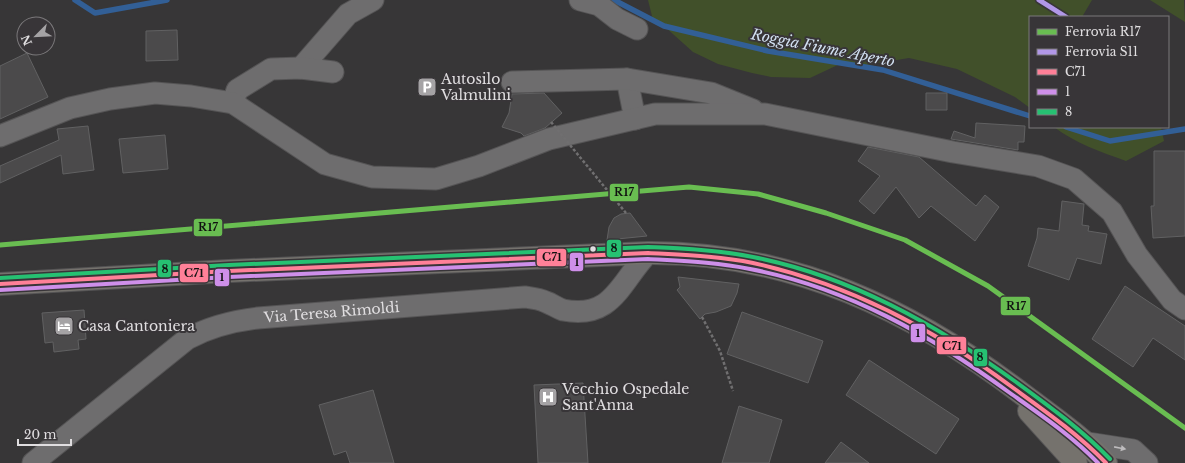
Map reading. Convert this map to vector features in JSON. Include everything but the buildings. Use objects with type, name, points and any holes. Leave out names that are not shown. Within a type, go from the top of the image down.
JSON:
[{"type":"main road","points":[[0,284],[229,271],[648,253],[678,253],[754,262],[802,274],[868,300],[927,329],[997,374],[1062,436],[1088,443],[1106,463]]},
{"type":"main road","points":[[997,374],[1076,463]]},
{"type":"street","points":[[300,68],[348,14],[373,0]]},
{"type":"street","points":[[580,0],[599,5],[617,19],[637,29]]},
{"type":"street","points":[[233,103],[237,90],[271,69],[300,68],[333,72]]},
{"type":"street","points":[[627,78],[635,119]]},
{"type":"street","points":[[512,82],[627,78],[711,94],[765,114],[953,152],[1038,166],[1074,179],[1112,212],[1137,255],[1172,300],[1185,309]]},
{"type":"street","points":[[0,136],[70,108],[110,99],[155,93],[191,96],[233,103],[325,164],[372,177],[436,179],[479,166],[549,138],[655,114],[765,114]]},
{"type":"street","name":"Via Teresa Rimoldi","points":[[33,463],[187,339],[203,330],[235,321],[258,318],[525,297],[545,301],[560,309],[587,311],[600,307],[611,299],[622,288],[637,264],[648,253]]},
{"type":"street","points":[[1088,443],[1133,450],[1147,463]]},
{"type":"path","points":[[551,122],[626,213]]},
{"type":"path","points":[[702,317],[720,350],[733,391]]},
{"type":"green space","points":[[648,0],[1092,0],[1083,16],[1029,16],[1029,107],[1015,97],[957,69],[909,58],[860,66],[842,63],[810,78],[771,77],[752,73],[718,64],[693,52],[664,26],[653,20]]},
{"type":"green space","points":[[1150,0],[1184,0],[1185,22]]},
{"type":"green space","points":[[1055,128],[1161,128],[1164,141],[1126,161],[1098,151],[1062,133]]},
{"type":"waterway","name":"Roggia Fiume Aperto","points":[[75,0],[95,13],[167,0]]},
{"type":"waterway","name":"Roggia Fiume Aperto","points":[[614,0],[664,26],[768,51],[883,70],[1029,116]]},
{"type":"waterway","name":"Roggia Fiume Aperto","points":[[1069,128],[1110,141],[1185,129]]},
{"type":"rail line","name":"S11","points":[[1039,0],[1064,16]]},
{"type":"rail line","name":"R17","points":[[0,245],[689,187],[758,194],[826,213],[905,240],[988,286],[1185,428]]},
{"type":"transit line","name":"8","points":[[0,278],[229,265],[648,247],[700,250],[753,257],[789,265],[824,277],[858,290],[924,322],[986,361],[1053,409],[1077,428],[1110,459]]},
{"type":"transit line","name":"C71","points":[[0,284],[229,271],[648,253],[701,256],[753,263],[823,283],[857,296],[921,328],[952,346],[1037,405],[1073,433],[1106,463]]},
{"type":"transit line","name":"1","points":[[0,290],[229,277],[648,259],[699,262],[750,269],[786,277],[820,288],[854,301],[919,333],[950,352],[1033,409],[1067,435],[1098,463]]},
{"type":"place","name":"Autosilo Valmulini","points":[[427,87]]},
{"type":"place","name":"Casa Cantoniera","points":[[64,326]]},
{"type":"place","name":"Vecchio Ospedale Sant'Anna","points":[[548,397]]}]
